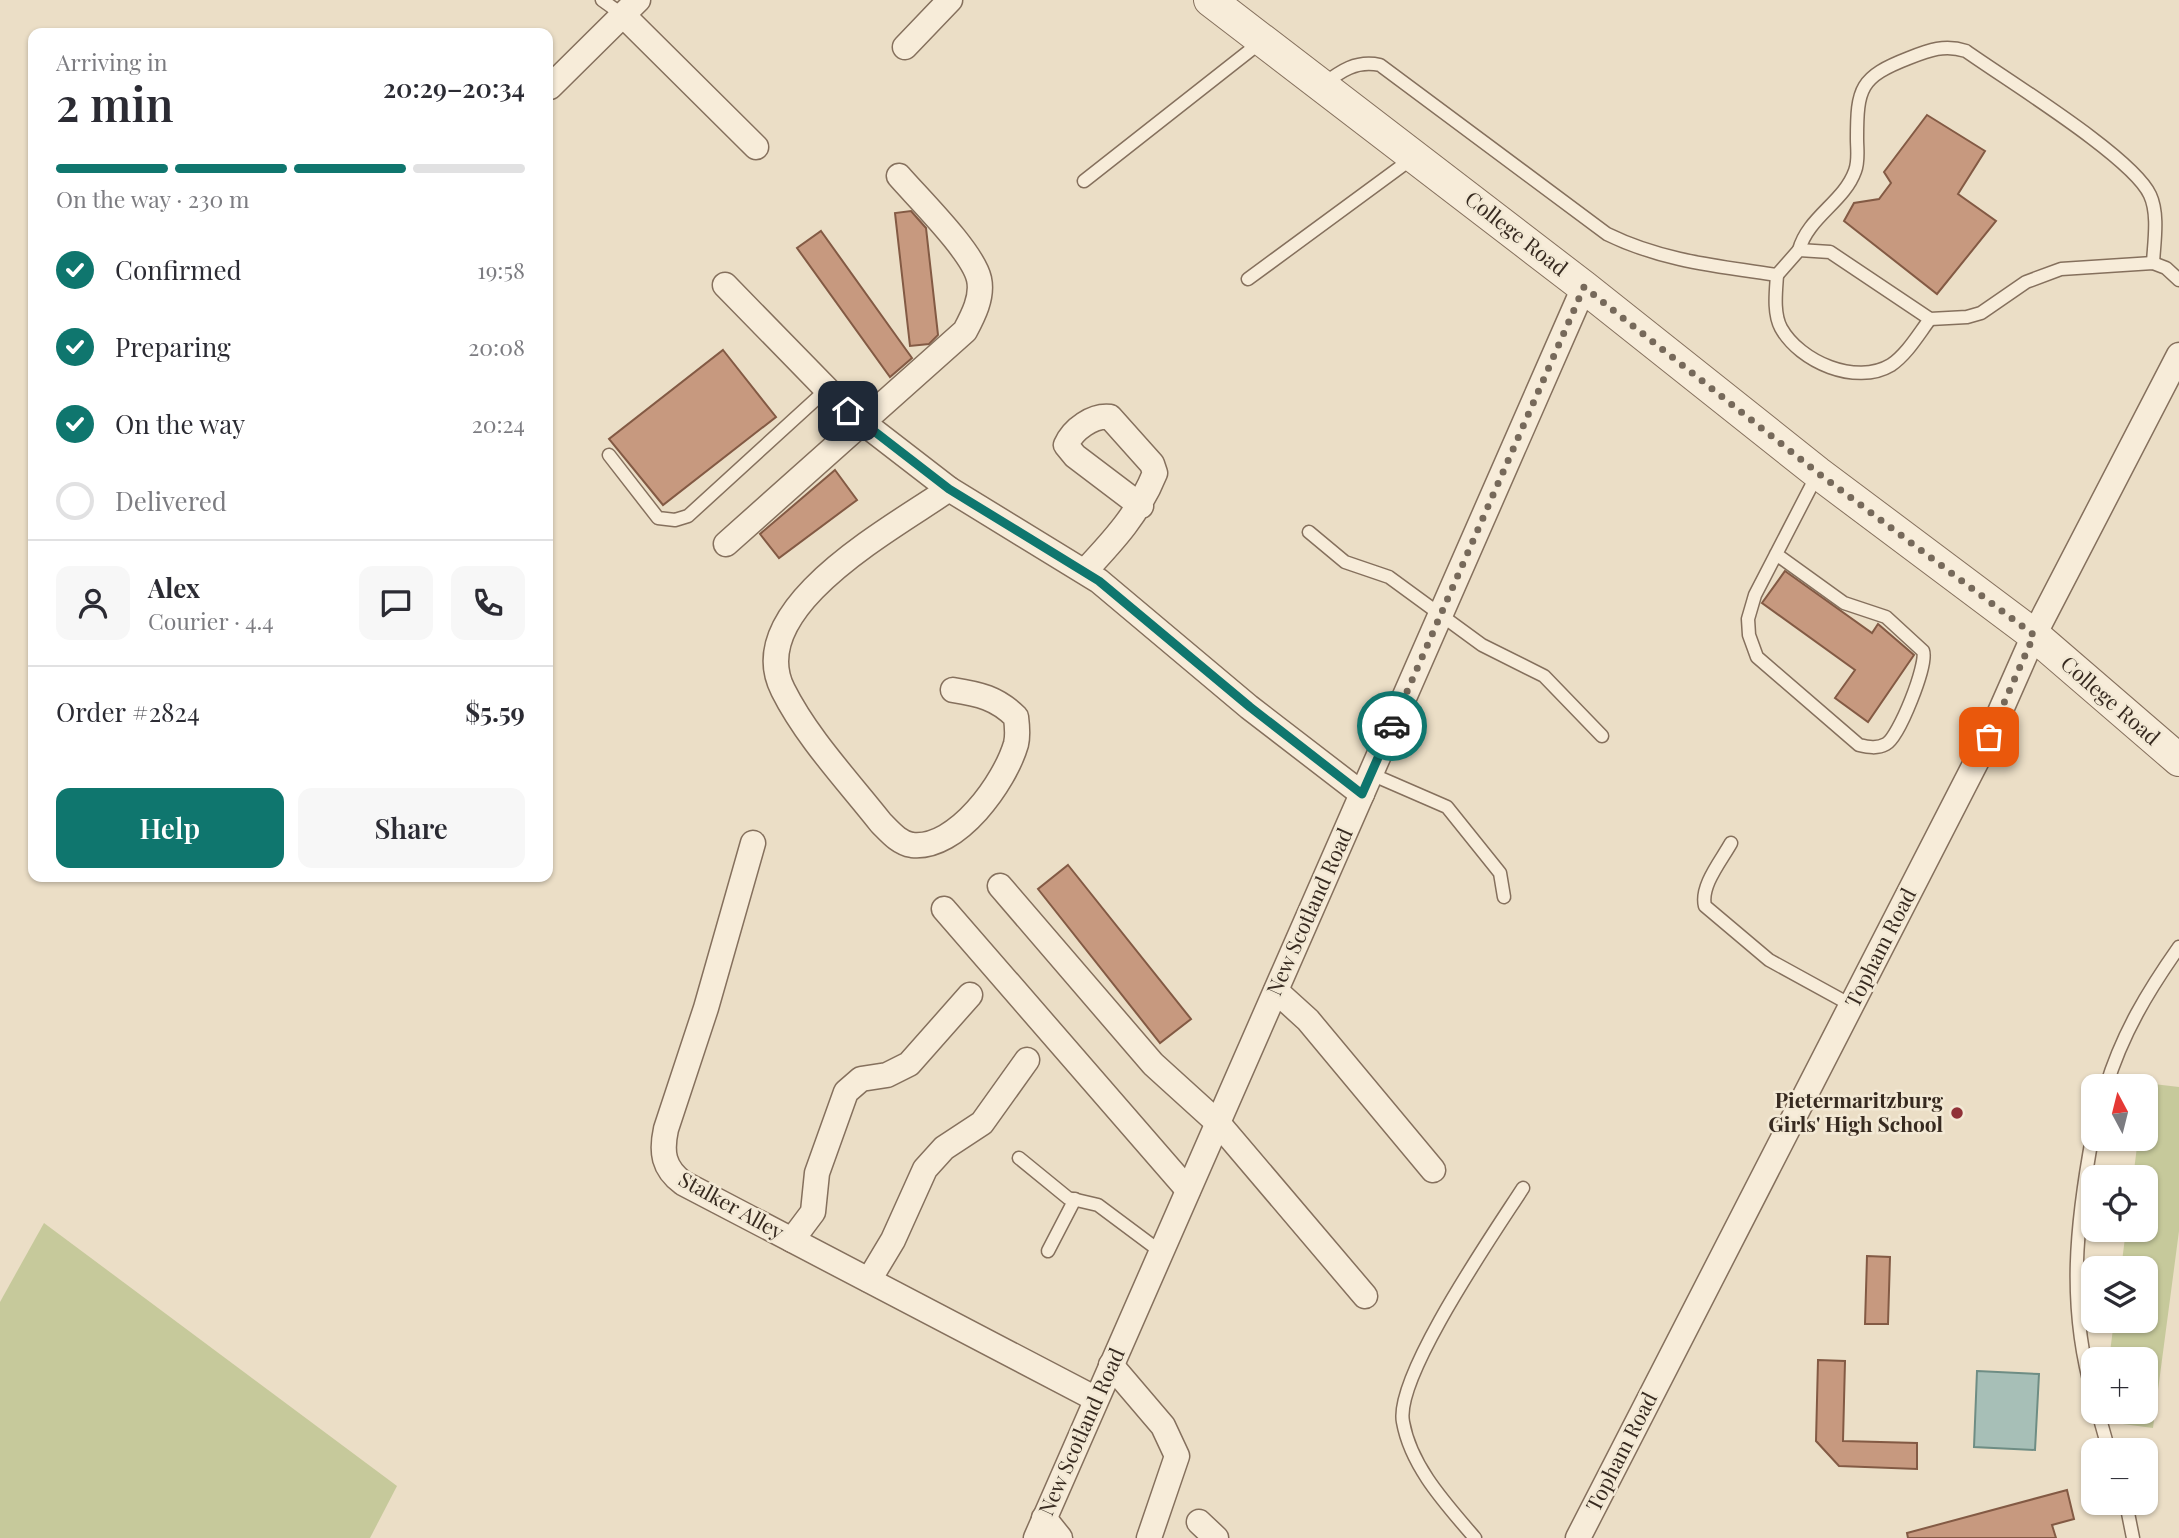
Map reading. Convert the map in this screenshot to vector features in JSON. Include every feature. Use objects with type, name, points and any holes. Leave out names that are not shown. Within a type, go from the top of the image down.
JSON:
[{"type":"street","points":[[905,47],[950,0]]},
{"type":"street","name":"College Road","points":[[1210,0],[1584,287],[1818,473],[2034,635],[2179,761]]},
{"type":"street","points":[[553,85],[631,8],[756,147]]},
{"type":"street","points":[[726,544],[965,331],[979,292],[979,280],[972,261],[899,176]]},
{"type":"street","points":[[725,285],[827,390],[862,422],[949,489],[1086,571],[1250,707],[1366,784]]},
{"type":"street","name":"New Scotland Road","points":[[1040,1528],[1584,287]]},
{"type":"street","name":"Topham Road","points":[[1578,1538],[1989,737],[2034,635],[2179,355]]},
{"type":"street","points":[[949,489],[842,564],[799,601],[784,625],[774,656],[781,688],[802,720],[881,823],[896,839],[912,845],[933,842],[954,833],[973,815],[999,781],[1017,743],[1016,717],[1003,703],[981,694],[953,690]]},
{"type":"street","points":[[1086,571],[1131,522],[1141,506]]},
{"type":"street","name":"Stalker Alley","points":[[753,843],[662,1149],[671,1174],[683,1183],[1097,1399]]},
{"type":"street","points":[[1000,887],[1153,1064],[1218,1123],[1364,1296]]},
{"type":"street","points":[[944,909],[1188,1190]]},
{"type":"street","points":[[1276,991],[1308,1020],[1433,1170]]},
{"type":"street","points":[[792,1240],[813,1212],[817,1173],[846,1092],[861,1079],[887,1075],[909,1064],[970,995]]},
{"type":"street","points":[[869,1280],[911,1205],[925,1168],[944,1148],[982,1123],[1027,1060]]},
{"type":"street","points":[[1111,1365],[1163,1426],[1177,1456],[1149,1538]]},
{"type":"street","points":[[1040,1528],[1060,1538]]},
{"type":"lane","points":[[602,0],[631,8]]},
{"type":"lane","points":[[1084,181],[1262,41]]},
{"type":"lane","points":[[1930,319],[1900,358],[1888,366],[1857,372],[1837,370],[1807,354],[1791,341],[1780,327],[1776,310],[1777,275],[1799,250],[1809,227],[1854,173],[1860,91],[1868,79],[1880,70],[1937,47],[1966,51],[2079,129],[2144,183],[2152,198],[2154,212],[2153,263]]},
{"type":"lane","points":[[1322,85],[1353,65],[1367,62],[1380,65],[1607,234],[1683,262],[1777,275]]},
{"type":"lane","points":[[1248,279],[1415,156]]},
{"type":"lane","points":[[1799,250],[1830,252],[1930,319],[1967,317],[1981,313],[2025,282],[2061,268],[2153,263],[2166,268],[2179,280]]},
{"type":"lane","points":[[609,456],[658,518],[675,520],[688,516],[827,390]]},
{"type":"lane","points":[[1776,554],[1844,603],[1886,617],[1923,651],[1924,666],[1896,732],[1888,744],[1873,748],[1859,745],[1757,657],[1749,635],[1748,619],[1755,595],[1776,554],[1818,473]]},
{"type":"lane","points":[[1309,532],[1345,562],[1389,577],[1482,645],[1544,676],[1602,736]]},
{"type":"lane","points":[[1366,784],[1447,807],[1500,873],[1504,897]]},
{"type":"lane","points":[[1731,843],[1706,888],[1703,897],[1705,906],[1769,960],[1851,1005]]},
{"type":"lane","points":[[2111,1074],[2127,1029],[2148,991],[2179,947]]},
{"type":"lane","points":[[2082,1347],[2078,1331],[2077,1248],[2081,1197],[2089,1152]]},
{"type":"lane","points":[[1019,1158],[1068,1198],[1090,1200],[1161,1252]]},
{"type":"lane","points":[[1475,1538],[1423,1471],[1407,1437],[1401,1412],[1415,1372],[1441,1318],[1523,1188]]},
{"type":"lane","points":[[1048,1251],[1075,1199]]},
{"type":"lane","points":[[2128,1515],[2133,1538]]},
{"type":"green space","points":[[2158,1085],[2179,1087],[2179,1231],[2158,1390],[2158,1347],[2111,1347],[2112,1333],[2158,1333],[2158,1256],[2123,1256],[2124,1242],[2158,1242],[2158,1165],[2135,1165],[2136,1152],[2158,1152]]},
{"type":"green space","points":[[44,1223],[397,1486],[370,1538],[0,1538],[0,1302]]},
{"type":"green space","points":[[2123,1424],[2154,1424],[2153,1428]]},
{"type":"water","points":[[1977,1371],[2039,1374],[2035,1450],[1974,1447]]},
{"type":"building","points":[[1927,115],[1985,151],[1958,194],[1996,221],[1937,294],[1844,221],[1854,203],[1879,199],[1891,183],[1884,172]]},
{"type":"building","points":[[911,211],[926,228],[938,335],[929,344],[910,346],[895,213]]},
{"type":"building","points":[[821,231],[912,358],[890,377],[797,248]]},
{"type":"building","points":[[723,350],[776,417],[663,505],[609,439]]},
{"type":"building","points":[[835,470],[857,500],[779,558],[760,534]]},
{"type":"building","points":[[1785,571],[1872,633],[1878,624],[1914,655],[1868,722],[1835,698],[1855,670],[1762,603]]},
{"type":"building","points":[[1068,865],[1191,1019],[1160,1043],[1038,889]]},
{"type":"building","points":[[1867,1256],[1890,1257],[1888,1324],[1865,1324]]},
{"type":"building","points":[[1818,1360],[1845,1361],[1843,1441],[1917,1443],[1917,1469],[1839,1466],[1816,1441]]},
{"type":"building","points":[[2067,1490],[2074,1519],[2052,1525],[2056,1538],[1908,1538],[1907,1533]]},
{"type":"way so far","points":[[1392,726],[1584,287],[1818,473],[2034,635],[1989,737]]},
{"type":"place","name":"Pietermaritzburg Girls' High School","points":[[1957,1113]]},
{"type":"route","points":[[848,411],[949,489],[1086,571],[1250,707],[1362,794],[1392,726]]}]
